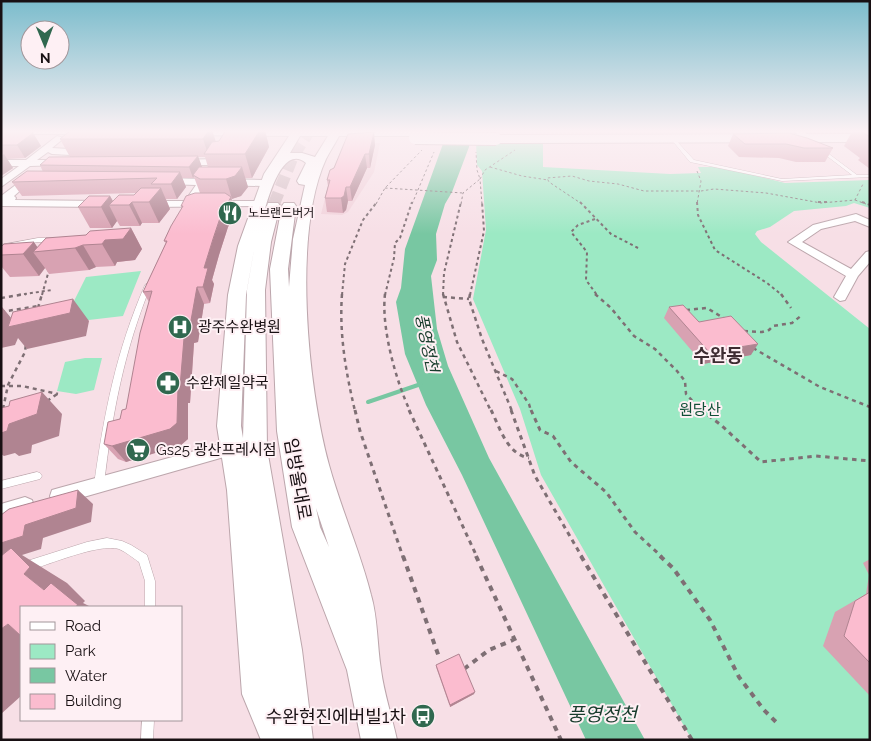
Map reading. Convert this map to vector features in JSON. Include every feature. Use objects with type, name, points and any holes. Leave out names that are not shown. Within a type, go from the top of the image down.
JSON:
[{"type":"main road","points":[[277,165],[279,199],[263,242],[256,290],[255,449],[286,650],[295,740]]},
{"type":"main road","points":[[279,199],[302,192],[304,181],[311,165]]},
{"type":"main road","points":[[279,740],[259,694],[240,490],[231,448],[229,426],[237,295],[246,246],[279,199],[311,184],[320,165]]},
{"type":"main road","name":"임방울대로","points":[[279,199],[280,269],[289,431],[306,527],[364,670],[379,740]]},
{"type":"street","points":[[1,184],[26,165]]},
{"type":"street","points":[[5,203],[38,180],[50,167],[41,165]]},
{"type":"street","points":[[5,203],[5,198],[44,165],[48,165]]},
{"type":"street","points":[[186,208],[201,182],[216,165]]},
{"type":"street","points":[[158,181],[201,182],[279,199]]},
{"type":"street","points":[[139,204],[186,208],[279,199]]},
{"type":"street","points":[[5,203],[110,204]]},
{"type":"street","points":[[853,275],[794,242],[817,227],[856,217],[870,224]]},
{"type":"street","points":[[840,297],[853,275],[870,254]]},
{"type":"street","points":[[1,513],[231,448]]},
{"type":"lane","points":[[714,165],[777,180],[870,176]]},
{"type":"lane","points":[[841,165],[856,176]]},
{"type":"lane","points":[[1,247],[38,240],[63,240]]},
{"type":"lane","points":[[99,485],[108,418],[119,366],[126,339],[151,280]]},
{"type":"lane","points":[[1,485],[37,476]]},
{"type":"lane","points":[[20,568],[92,545],[118,544],[143,559],[150,581],[150,606]]},
{"type":"lane","points":[[147,740],[148,721]]},
{"type":"path","points":[[408,165],[385,188],[377,203],[363,220],[344,264],[341,311],[345,368],[360,430],[417,597],[440,657]]},
{"type":"path","points":[[429,165],[403,225],[400,238],[394,244],[394,258],[387,282],[384,304],[389,343],[400,390],[513,640],[561,740]]},
{"type":"path","points":[[477,165],[480,179],[484,231],[470,299],[482,339],[535,476],[566,533],[692,740]]},
{"type":"path","points":[[494,165],[463,193],[444,273],[443,297],[457,342],[506,441],[519,456],[529,458]]},
{"type":"path","points":[[694,165],[702,181],[697,210],[714,249],[757,276],[788,301],[791,308]]},
{"type":"path","points":[[490,167],[522,176],[548,180],[585,206],[611,234],[640,250]]},
{"type":"path","points":[[548,180],[547,178],[572,176],[589,181],[618,184],[644,191],[701,191],[714,189],[766,193],[820,203],[855,200],[870,205]]},
{"type":"path","points":[[855,200],[865,180]]},
{"type":"path","points":[[385,188],[463,193]]},
{"type":"path","points":[[596,219],[574,227],[572,232],[587,252],[588,265],[586,273],[588,284],[594,293],[616,313],[622,324],[642,342],[655,349],[677,372],[685,381],[686,394],[707,416],[721,425],[761,462],[818,455],[870,461]]},
{"type":"path","points":[[37,311],[46,276],[51,266]]},
{"type":"path","points":[[1,298],[52,290]]},
{"type":"path","points":[[443,297],[470,299]]},
{"type":"path","points":[[1,312],[38,306]]},
{"type":"path","points":[[684,310],[707,308],[714,311],[730,324]]},
{"type":"path","points":[[736,330],[762,332],[769,330],[773,326],[792,323],[802,315]]},
{"type":"path","points":[[2,417],[8,385],[25,352],[27,340]]},
{"type":"path","points":[[749,345],[820,387],[870,407]]},
{"type":"path","points":[[494,370],[512,379],[529,404],[540,430],[553,436],[572,462],[606,492],[635,532],[673,568],[710,620],[739,677],[764,710],[777,723]]},
{"type":"path","points":[[1,386],[22,386],[59,393],[44,404]]},
{"type":"path","points":[[464,669],[489,650],[513,640]]},
{"type":"shaded area","points":[[339,165],[376,165],[374,172],[348,212],[342,215],[321,214],[330,178]]},
{"type":"green space","name":"원당산","points":[[477,165],[543,165],[543,167],[670,174],[701,173],[698,167],[721,167],[785,183],[870,180],[870,208],[854,203],[846,206],[794,211],[770,227],[757,231],[755,234],[761,242],[870,329],[870,740],[692,740],[541,475],[520,409],[473,299],[486,230],[482,171]]},
{"type":"green space","points":[[141,271],[123,316],[63,323],[86,277]]},
{"type":"green space","points":[[85,358],[102,358],[94,390],[76,394],[57,391],[65,362]]},
{"type":"water","name":"풍영정천","points":[[436,165],[462,165],[452,192],[445,204],[436,234],[437,260],[431,276],[437,329],[448,366],[489,458],[645,740],[586,740],[462,475],[426,405],[405,354],[396,302],[401,288],[405,249]]},
{"type":"building","points":[[40,165],[191,165],[189,167]]},
{"type":"building","points":[[335,165],[360,165],[350,187],[346,187],[344,196],[341,198],[325,198],[330,180],[327,180],[330,170]]},
{"type":"building","points":[[199,167],[242,167],[235,176],[226,179],[200,179],[193,175]]},
{"type":"building","points":[[27,171],[180,172],[171,184],[151,184],[157,178],[12,182]]},
{"type":"building","points":[[141,188],[161,188],[149,202],[109,205],[119,195],[134,195]]},
{"type":"building","points":[[195,193],[225,193],[231,197],[222,212],[213,239],[204,268],[208,268],[203,287],[197,287],[190,326],[185,326],[180,387],[178,387],[177,423],[170,429],[112,446],[104,444],[108,422],[120,419],[122,410],[126,409],[140,333],[152,291],[143,292],[167,241],[164,241],[183,206],[181,206],[186,196]]},
{"type":"building","points":[[89,196],[110,196],[101,207],[78,207]]},
{"type":"building","points":[[131,228],[123,239],[105,240],[102,244],[83,245],[75,248],[33,252],[46,238],[86,235],[90,231]]},
{"type":"building","points":[[34,242],[23,254],[1,255],[1,247],[4,244]]},
{"type":"building","points":[[73,299],[70,313],[8,327],[13,312]]},
{"type":"building","points":[[683,305],[699,322],[731,316],[758,344],[709,352],[669,307]]},
{"type":"building","points":[[42,392],[37,414],[9,424],[7,431],[1,433],[1,408],[9,406],[10,401]]},
{"type":"building","points":[[78,490],[76,508],[25,525],[23,536],[1,543],[1,515],[9,509]]},
{"type":"building","points":[[11,548],[30,567],[24,574],[44,590],[51,583],[78,605],[20,606],[20,635],[8,624],[1,629],[1,556]]},
{"type":"building","points":[[870,592],[870,663],[844,636],[855,601]]},
{"type":"building","points":[[459,654],[475,692],[450,705],[436,665]]},
{"type":"waterway","points":[[368,402],[421,384]]},
{"type":"tunnel","points":[[274,204],[290,165]]},
{"type":"tunnel","points":[[273,206],[274,202]]},
{"type":"place","name":"노브랜드버거","points":[[230,213]]},
{"type":"place","name":"광주수완병원","points":[[180,327]]},
{"type":"place","name":"수완제일약국","points":[[168,383]]},
{"type":"place","name":"Gs25 광산프레시점","points":[[138,450]]},
{"type":"place","name":"수완현진에버빌1차","points":[[423,716]]},
{"type":"district","name":"수완동","points":[[718,355]]}]
